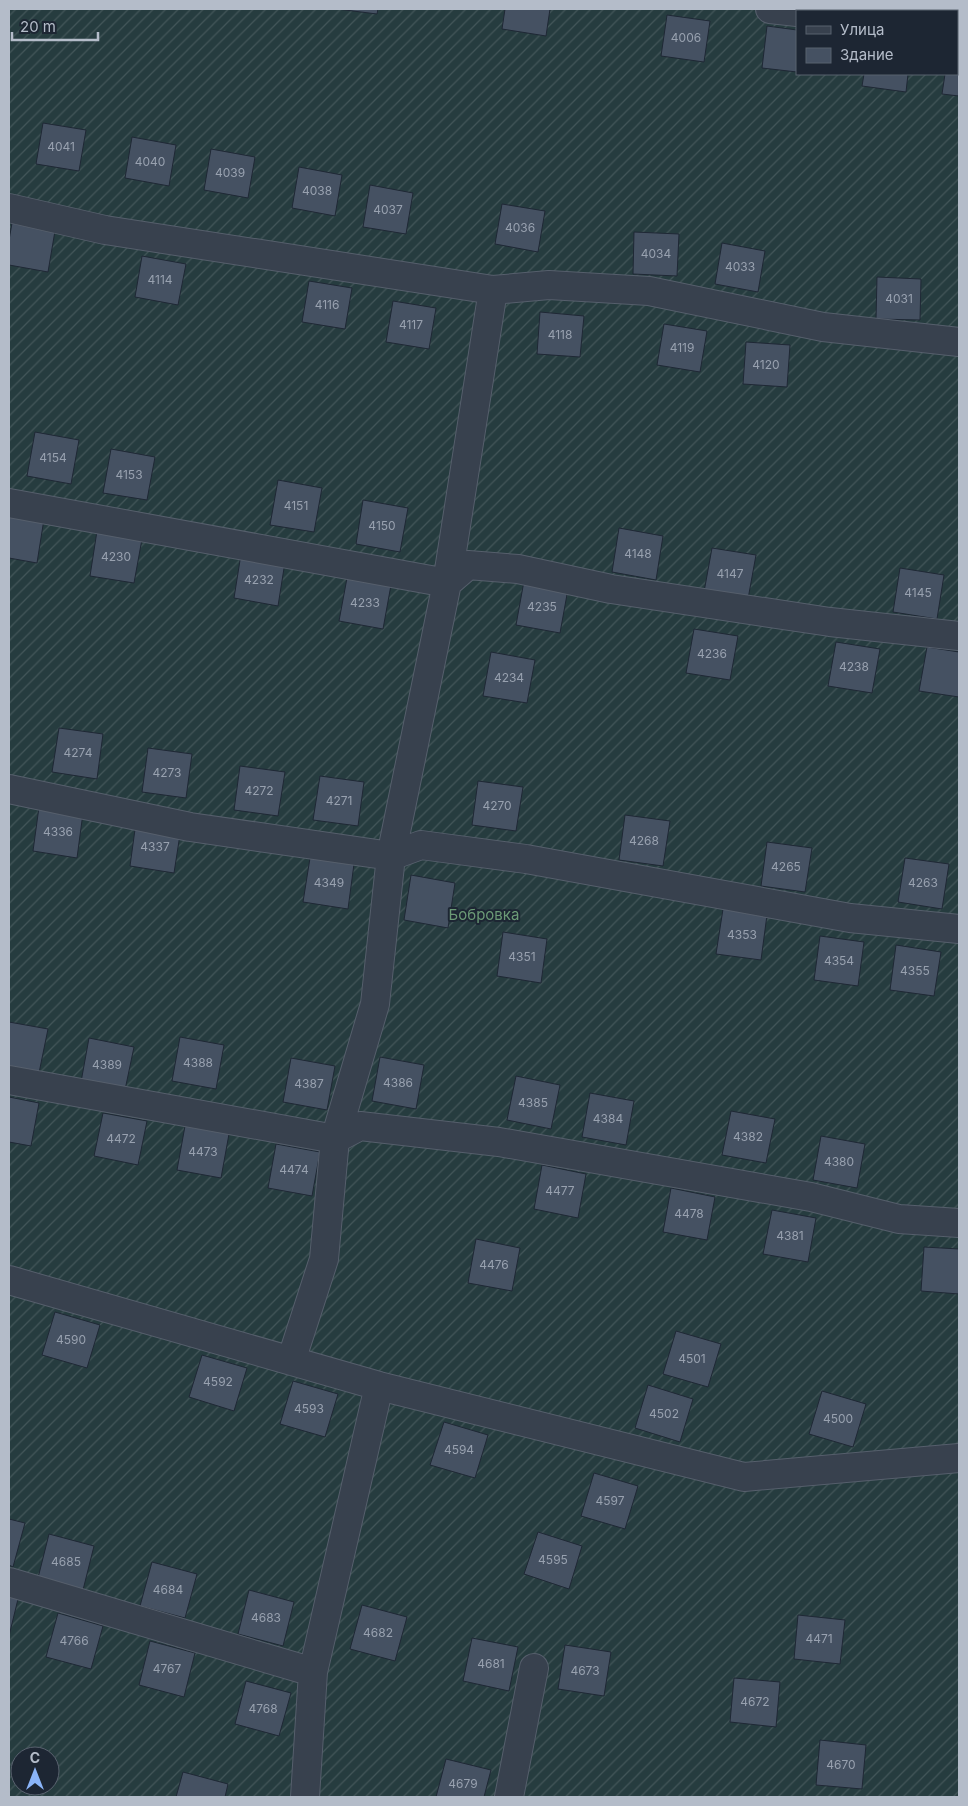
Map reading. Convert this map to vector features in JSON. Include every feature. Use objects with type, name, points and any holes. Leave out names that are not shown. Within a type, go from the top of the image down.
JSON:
[{"type":"street","points":[[770,9],[796,12]]},
{"type":"street","points":[[9,208],[105,230],[494,290],[550,286],[649,291],[823,327],[959,342]]},
{"type":"street","points":[[291,1361],[324,1259],[335,1139],[375,1004],[391,856],[447,583],[494,290]]},
{"type":"street","points":[[9,503],[447,583]]},
{"type":"street","points":[[447,583],[468,565],[518,569],[611,589],[802,618],[959,636]]},
{"type":"street","points":[[9,789],[190,827],[391,856],[421,845],[526,859],[850,918],[959,928]]},
{"type":"street","points":[[9,1080],[335,1139],[360,1126],[499,1142],[811,1198],[899,1219],[959,1223]]},
{"type":"street","points":[[9,1280],[379,1386],[744,1477],[959,1458]]},
{"type":"street","points":[[305,1797],[313,1672],[379,1386]]},
{"type":"street","points":[[9,1582],[313,1672]]},
{"type":"street","points":[[509,1797],[534,1668]]},
{"type":"green space","name":"Бобровка","points":[[9,9],[959,9],[959,1797],[9,1797]]},
{"type":"building","points":[[337,9],[378,9],[377,14]]},
{"type":"building","points":[[505,9],[550,9],[546,36],[502,29]]},
{"type":"building","points":[[667,15],[710,21],[704,62],[661,56]]},
{"type":"building","points":[[767,26],[796,30],[796,72],[762,68]]},
{"type":"building","points":[[959,54],[959,96],[942,94],[945,75],[958,75]]},
{"type":"building","points":[[864,75],[908,75],[906,92],[862,86]]},
{"type":"building","points":[[43,123],[86,130],[79,171],[36,164]]},
{"type":"building","points":[[132,137],[176,145],[169,186],[125,178]]},
{"type":"building","points":[[211,149],[255,157],[248,198],[204,190]]},
{"type":"building","points":[[299,167],[342,175],[335,216],[292,208]]},
{"type":"building","points":[[370,185],[413,193],[406,234],[363,227]]},
{"type":"building","points":[[502,204],[545,211],[538,252],[495,244]]},
{"type":"building","points":[[12,223],[55,231],[48,272],[9,265],[9,240]]},
{"type":"building","points":[[634,232],[679,234],[677,276],[633,274]]},
{"type":"building","points":[[722,243],[765,251],[758,292],[715,284]]},
{"type":"building","points":[[142,256],[186,264],[178,305],[135,297]]},
{"type":"building","points":[[877,277],[921,279],[920,320],[876,319]]},
{"type":"building","points":[[309,281],[352,288],[345,329],[302,322]]},
{"type":"building","points":[[393,301],[436,308],[429,349],[386,342]]},
{"type":"building","points":[[540,312],[584,316],[580,357],[537,354]]},
{"type":"building","points":[[664,324],[707,331],[700,372],[657,365]]},
{"type":"building","points":[[746,342],[790,345],[787,387],[743,384]]},
{"type":"building","points":[[35,432],[79,440],[71,484],[27,476]]},
{"type":"building","points":[[111,449],[155,457],[147,500],[103,493]]},
{"type":"building","points":[[278,480],[322,488],[314,532],[270,525]]},
{"type":"building","points":[[363,500],[408,508],[400,552],[356,544]]},
{"type":"building","points":[[9,513],[44,519],[37,563],[9,558]]},
{"type":"building","points":[[619,528],[663,536],[656,580],[612,572]]},
{"type":"building","points":[[97,531],[142,539],[134,583],[90,576]]},
{"type":"building","points":[[712,548],[756,555],[748,599],[704,592]]},
{"type":"building","points":[[241,554],[285,562],[278,606],[234,598]]},
{"type":"building","points":[[900,568],[944,575],[937,619],[893,612]]},
{"type":"building","points":[[347,578],[391,585],[383,629],[339,621]]},
{"type":"building","points":[[524,581],[568,589],[560,633],[516,625]]},
{"type":"building","points":[[694,629],[738,636],[730,680],[686,673]]},
{"type":"building","points":[[836,642],[880,649],[872,693],[828,686]]},
{"type":"building","points":[[927,647],[959,652],[959,697],[919,691]]},
{"type":"building","points":[[491,652],[535,660],[527,703],[483,696]]},
{"type":"building","points":[[59,728],[103,734],[97,779],[52,772]]},
{"type":"building","points":[[148,748],[192,754],[186,798],[142,792]]},
{"type":"building","points":[[240,766],[285,772],[278,816],[234,810]]},
{"type":"building","points":[[320,776],[364,782],[358,826],[313,820]]},
{"type":"building","points":[[478,781],[523,787],[516,831],[472,825]]},
{"type":"building","points":[[39,807],[83,813],[77,858],[33,851]]},
{"type":"building","points":[[625,815],[670,821],[663,866],[619,860]]},
{"type":"building","points":[[136,822],[181,828],[174,873],[130,866]]},
{"type":"building","points":[[767,842],[812,848],[805,892],[761,886]]},
{"type":"building","points":[[310,858],[354,864],[348,909],[303,902]]},
{"type":"building","points":[[905,858],[949,864],[942,909],[898,902]]},
{"type":"building","points":[[411,875],[455,883],[448,928],[404,920]]},
{"type":"building","points":[[723,909],[767,915],[761,960],[716,954]]},
{"type":"building","points":[[503,932],[547,939],[541,983],[497,976]]},
{"type":"building","points":[[820,936],[864,942],[858,986],[814,980]]},
{"type":"building","points":[[896,945],[941,952],[934,996],[890,990]]},
{"type":"building","points":[[9,1022],[48,1029],[39,1073],[9,1067]]},
{"type":"building","points":[[180,1037],[224,1045],[216,1089],[172,1081]]},
{"type":"building","points":[[89,1038],[134,1047],[125,1090],[81,1082]]},
{"type":"building","points":[[380,1057],[424,1065],[416,1109],[372,1101]]},
{"type":"building","points":[[291,1058],[335,1066],[327,1110],[283,1102]]},
{"type":"building","points":[[516,1076],[560,1085],[551,1129],[507,1120]]},
{"type":"building","points":[[590,1093],[634,1101],[626,1145],[582,1137]]},
{"type":"building","points":[[9,1097],[39,1103],[31,1146],[9,1142]]},
{"type":"building","points":[[731,1111],[775,1119],[766,1163],[722,1155]]},
{"type":"building","points":[[103,1113],[147,1121],[138,1165],[94,1156]]},
{"type":"building","points":[[185,1126],[229,1134],[221,1178],[177,1170]]},
{"type":"building","points":[[821,1136],[865,1144],[857,1188],[813,1180]]},
{"type":"building","points":[[276,1144],[320,1152],[312,1196],[268,1188]]},
{"type":"building","points":[[542,1165],[586,1174],[578,1218],[534,1209]]},
{"type":"building","points":[[671,1188],[715,1197],[707,1240],[663,1232]]},
{"type":"building","points":[[772,1210],[816,1218],[808,1262],[763,1254]]},
{"type":"building","points":[[476,1239],[520,1248],[512,1291],[468,1283]]},
{"type":"building","points":[[924,1247],[959,1249],[959,1294],[921,1291]]},
{"type":"building","points":[[55,1312],[100,1325],[87,1368],[42,1355]]},
{"type":"building","points":[[676,1331],[721,1344],[708,1387],[663,1374]]},
{"type":"building","points":[[202,1355],[247,1368],[234,1411],[189,1397]]},
{"type":"building","points":[[293,1381],[338,1394],[325,1437],[280,1424]]},
{"type":"building","points":[[648,1385],[693,1399],[680,1442],[635,1428]]},
{"type":"building","points":[[822,1391],[866,1404],[853,1447],[809,1434]]},
{"type":"building","points":[[444,1422],[488,1435],[475,1478],[430,1465]]},
{"type":"building","points":[[594,1473],[638,1486],[625,1529],[581,1516]]},
{"type":"building","points":[[9,1519],[25,1523],[13,1567],[9,1565]]},
{"type":"building","points":[[538,1532],[582,1546],[569,1589],[524,1574]]},
{"type":"building","points":[[49,1534],[94,1546],[83,1590],[38,1578]]},
{"type":"building","points":[[152,1562],[197,1574],[185,1618],[140,1606]]},
{"type":"building","points":[[249,1590],[294,1602],[283,1646],[238,1634]]},
{"type":"building","points":[[9,1596],[18,1599],[9,1636]]},
{"type":"building","points":[[362,1605],[407,1617],[395,1661],[350,1649]]},
{"type":"building","points":[[58,1613],[103,1626],[91,1669],[46,1657]]},
{"type":"building","points":[[798,1615],[845,1620],[840,1664],[794,1659]]},
{"type":"building","points":[[472,1638],[518,1647],[509,1691],[463,1681]]},
{"type":"building","points":[[150,1641],[195,1653],[184,1697],[139,1685]]},
{"type":"building","points":[[565,1645],[611,1652],[604,1696],[558,1689]]},
{"type":"building","points":[[734,1678],[780,1682],[776,1727],[730,1722]]},
{"type":"building","points":[[246,1681],[291,1693],[279,1736],[235,1724]]},
{"type":"building","points":[[820,1740],[866,1745],[862,1789],[816,1785]]},
{"type":"building","points":[[446,1759],[491,1770],[484,1797],[436,1797]]},
{"type":"building","points":[[183,1772],[228,1784],[225,1797],[176,1797]]}]
